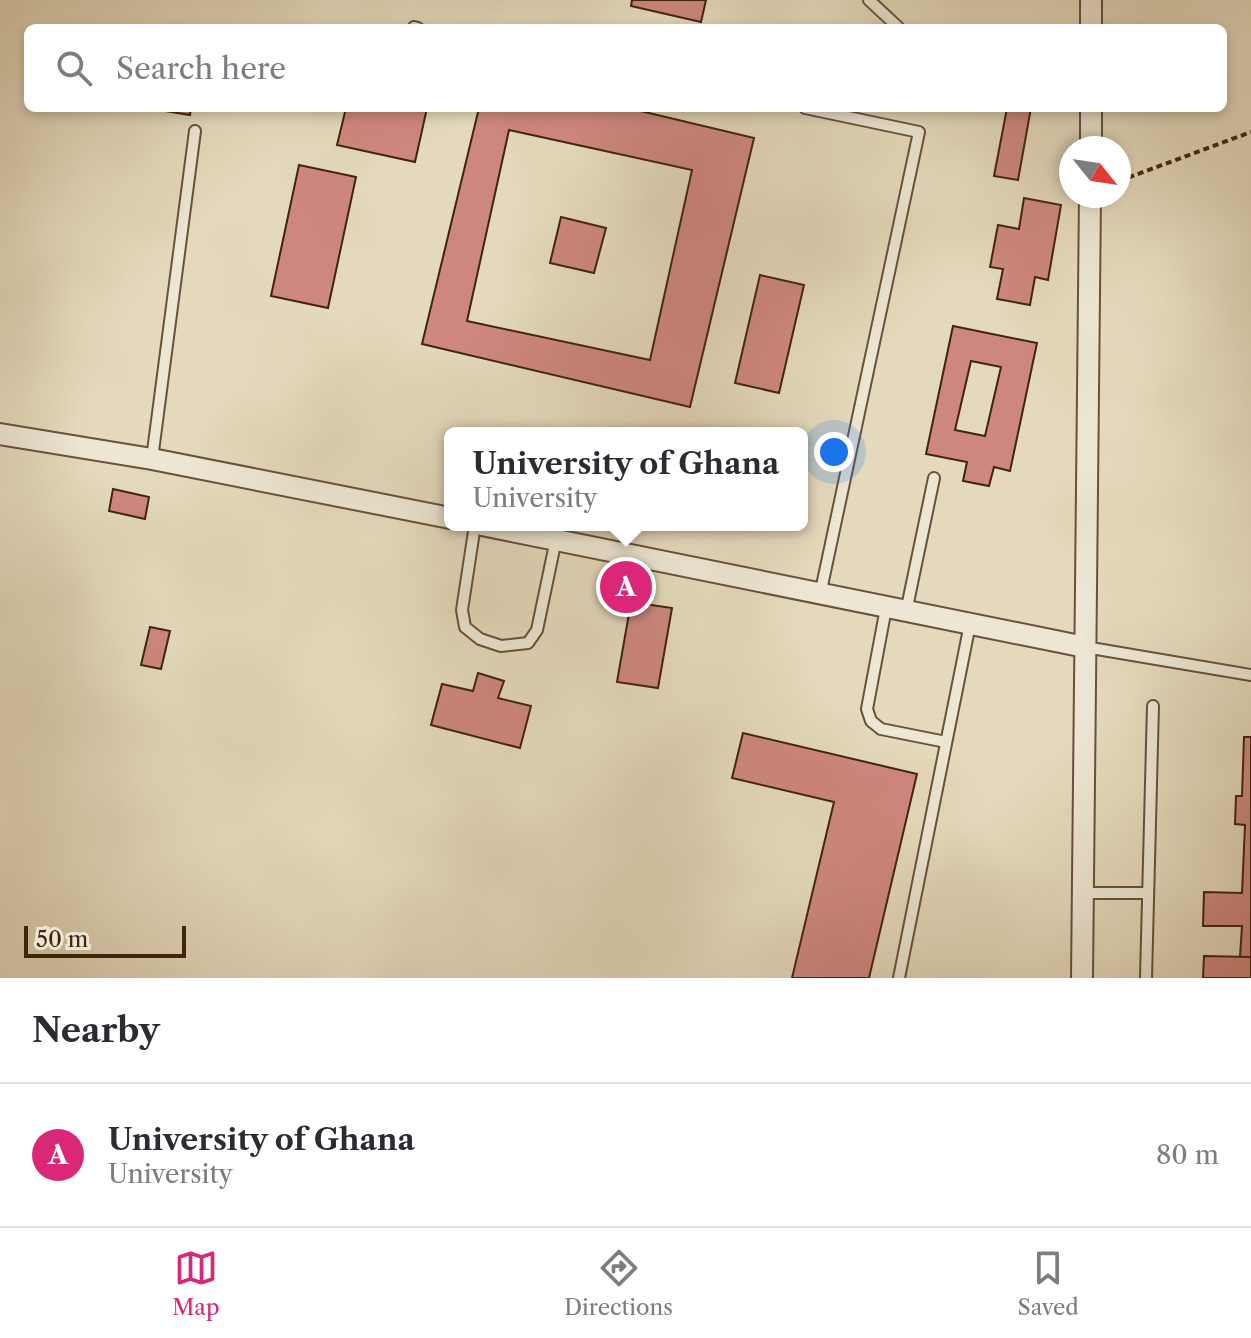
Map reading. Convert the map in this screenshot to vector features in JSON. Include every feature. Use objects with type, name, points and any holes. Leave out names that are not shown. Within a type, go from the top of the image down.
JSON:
[{"type":"street","points":[[1091,0],[1091,24]]},
{"type":"street","points":[[1091,112],[1091,136]]},
{"type":"street","points":[[1082,978],[1090,208]]},
{"type":"street","points":[[0,434],[152,459],[444,517]]},
{"type":"street","points":[[558,533],[820,595],[1085,647]]},
{"type":"lane","points":[[869,0],[895,24]]},
{"type":"lane","points":[[820,595],[919,132],[824,112]]},
{"type":"lane","points":[[152,459],[195,131]]},
{"type":"lane","points":[[906,612],[934,478]]},
{"type":"lane","points":[[474,531],[462,610],[465,627],[480,639],[501,646],[528,643],[537,630],[558,533]]},
{"type":"lane","points":[[886,608],[867,709],[871,721],[881,729],[946,742]]},
{"type":"lane","points":[[899,978],[970,624]]},
{"type":"lane","points":[[1085,647],[1251,675]]},
{"type":"lane","points":[[1146,978],[1153,706]]},
{"type":"lane","points":[[1083,893],[1148,893]]},
{"type":"path","points":[[1131,177],[1251,132]]},
{"type":"building","points":[[632,0],[706,0],[701,22],[631,6]]},
{"type":"building","points":[[345,112],[426,112],[415,162],[337,145]]},
{"type":"building","points":[[478,112],[645,112],[754,138],[690,407],[422,344]],"holes":[[[509,130],[692,170],[650,360],[467,321]]]},
{"type":"building","points":[[1006,112],[1030,112],[1018,180],[994,176]]},
{"type":"building","points":[[299,165],[356,177],[328,308],[271,296]]},
{"type":"building","points":[[1024,198],[1059,205],[1048,280],[1035,277],[1030,305],[997,299],[1003,269],[990,267],[998,225],[1019,229]]},
{"type":"building","points":[[561,217],[606,228],[594,273],[550,263]]},
{"type":"building","points":[[760,275],[804,285],[779,393],[735,383]]},
{"type":"building","points":[[953,326],[1037,343],[1010,471],[994,467],[989,486],[963,481],[967,462],[926,454]],"holes":[[[971,361],[1001,367],[985,436],[955,430]]]},
{"type":"building","points":[[113,489],[149,497],[145,519],[109,511]]},
{"type":"building","points":[[631,602],[672,608],[658,688],[617,682]]},
{"type":"building","points":[[150,627],[170,631],[161,669],[141,665]]},
{"type":"building","points":[[478,673],[504,681],[498,698],[531,706],[520,748],[431,725],[442,684],[473,691]]},
{"type":"building","points":[[743,733],[917,774],[869,978],[792,978],[834,802],[732,778]]},
{"type":"building","points":[[1244,737],[1251,737],[1251,957],[1240,957],[1242,926],[1203,926],[1204,892],[1242,893],[1245,825],[1235,824],[1236,796],[1242,796]]},
{"type":"building","points":[[1204,956],[1251,957],[1251,978],[1203,978]]},
{"type":"place","name":"University of Ghana","points":[[626,587]]}]
